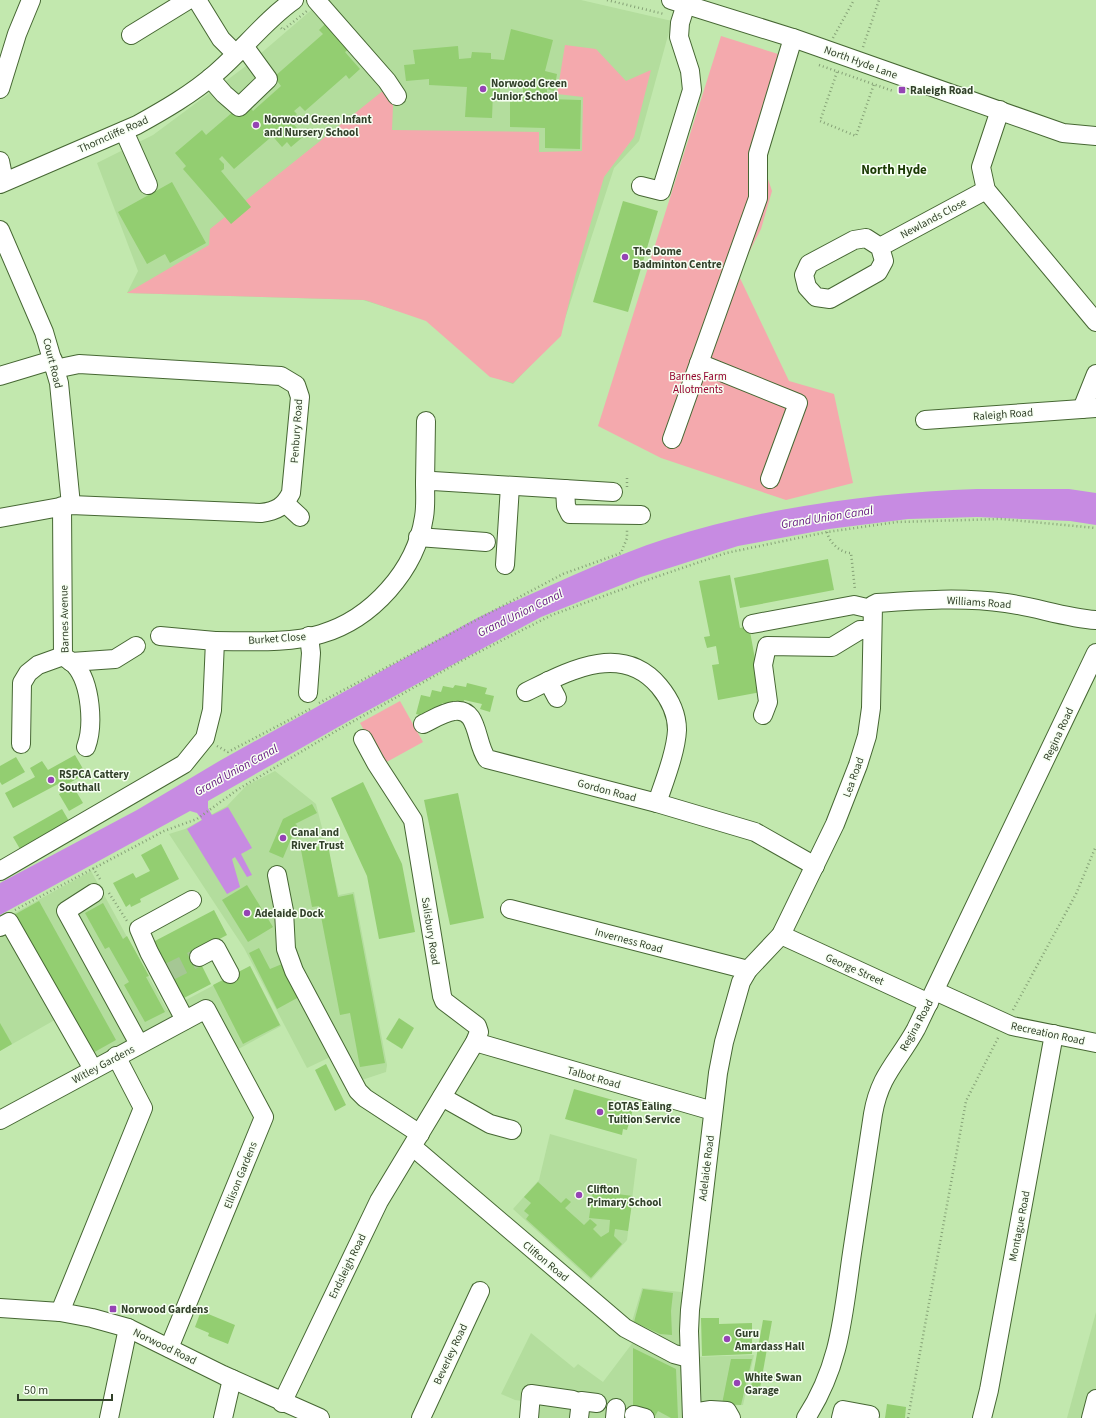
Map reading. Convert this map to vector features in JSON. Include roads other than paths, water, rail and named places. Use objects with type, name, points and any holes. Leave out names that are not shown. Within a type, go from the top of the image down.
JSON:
[{"type":"street","points":[[0,89],[17,34],[31,0]]},
{"type":"street","points":[[131,35],[188,0]]},
{"type":"street","points":[[198,0],[221,39],[240,50],[268,79],[239,107],[224,94],[210,78]]},
{"type":"street","points":[[306,3],[387,81],[397,96]]},
{"type":"street","name":"Thorncliffe Road","points":[[2,183],[124,131],[157,114],[210,78],[240,50],[306,3]]},
{"type":"street","points":[[641,186],[661,192],[692,90],[690,71],[679,37],[680,23],[685,5]]},
{"type":"street","name":"North Hyde Lane","points":[[685,5],[843,55],[1000,110],[1063,134],[1096,136]]},
{"type":"street","points":[[672,439],[758,198],[758,154],[793,38]]},
{"type":"street","points":[[1000,110],[981,167],[986,190],[1096,322]]},
{"type":"street","points":[[124,131],[148,184]]},
{"type":"street","points":[[0,161],[2,183]]},
{"type":"street","name":"Newlands Close","points":[[880,247],[986,190]]},
{"type":"street","name":"Court Road","points":[[0,230],[44,332],[59,383],[67,506]]},
{"type":"street","points":[[699,363],[798,403],[770,479]]},
{"type":"street","name":"Penbury Road","points":[[0,376],[54,364],[79,364],[281,376],[296,385],[300,397],[291,493],[286,504]]},
{"type":"street","name":"Raleigh Road","points":[[925,420],[1089,409],[1096,374]]},
{"type":"street","name":"Burket Close","points":[[160,636],[215,641],[282,640],[320,635],[353,621],[377,602],[400,576],[415,548],[424,517],[426,420]]},
{"type":"street","points":[[425,483],[433,481],[613,492]]},
{"type":"street","points":[[505,565],[510,486]]},
{"type":"street","points":[[569,490],[566,506],[570,514],[634,515]]},
{"type":"street","points":[[0,518],[67,506],[260,513],[274,511],[286,504],[300,517]]},
{"type":"street","name":"Barnes Avenue","points":[[67,506],[64,523],[67,659],[76,666],[84,682],[89,702],[90,737],[86,747]]},
{"type":"street","points":[[418,537],[486,542]]},
{"type":"street","name":"Williams Road","points":[[872,607],[877,602],[973,600],[1006,603],[1092,623]]},
{"type":"street","points":[[752,624],[854,605],[872,607]]},
{"type":"street","name":"Lea Road","points":[[781,935],[815,866],[848,792],[867,736],[872,684],[872,607]]},
{"type":"street","points":[[762,715],[768,702],[763,665],[767,646],[832,647],[860,630],[872,630]]},
{"type":"street","points":[[309,636],[313,701]]},
{"type":"street","points":[[0,870],[184,764],[205,738],[212,710],[215,641]]},
{"type":"street","points":[[21,744],[22,683],[28,673],[38,665],[67,659],[115,659],[136,646]]},
{"type":"street","name":"Regina Road","points":[[806,1418],[816,1402],[829,1375],[839,1338],[876,1100],[887,1073],[910,1041],[932,997],[1096,653]]},
{"type":"street","points":[[526,692],[584,665],[603,662],[620,663],[637,668],[653,678],[666,694],[674,712],[677,730],[658,803]]},
{"type":"street","points":[[548,681],[557,698]]},
{"type":"street","name":"Gordon Road","points":[[423,724],[453,711],[464,711],[472,717],[481,752],[487,759],[658,803],[755,832],[815,866]]},
{"type":"street","name":"Salisbury Road","points":[[363,739],[376,763],[413,820],[442,996],[444,1001],[476,1034]]},
{"type":"street","points":[[277,875],[284,911],[286,949],[294,970],[358,1090],[364,1098],[420,1134]]},
{"type":"street","points":[[102,889],[66,911],[139,1044]]},
{"type":"street","points":[[185,1020],[164,975],[139,933],[139,929],[192,900]]},
{"type":"street","name":"Inverness Road","points":[[510,909],[748,970]]},
{"type":"street","points":[[0,927],[9,922],[93,1069]]},
{"type":"street","name":"George Street","points":[[781,935],[932,997]]},
{"type":"street","name":"Adelaide Road","points":[[692,1415],[689,1331],[692,1284],[724,1042],[741,982],[748,970],[781,935]]},
{"type":"street","points":[[199,957],[216,948],[230,974]]},
{"type":"street","name":"Recreation Road","points":[[932,997],[1006,1024],[1096,1042]]},
{"type":"street","name":"Witley Gardens","points":[[0,1120],[116,1056],[206,1009]]},
{"type":"street","name":"Ellison Gardens","points":[[169,1348],[264,1117],[206,1009]]},
{"type":"street","name":"Endsleigh Road","points":[[282,1403],[379,1201],[442,1097],[476,1034]]},
{"type":"street","name":"Talbot Road","points":[[476,1034],[714,1111]]},
{"type":"street","name":"Montague Road","points":[[982,1418],[989,1390],[1054,1034]]},
{"type":"street","points":[[60,1312],[143,1108],[116,1056]]},
{"type":"street","points":[[442,1097],[490,1124],[512,1130]]},
{"type":"street","name":"Clifton Road","points":[[420,1134],[625,1328],[674,1354],[689,1358]]},
{"type":"street","name":"Beverley Road","points":[[421,1418],[480,1291]]},
{"type":"street","name":"Norwood Road","points":[[0,1308],[60,1312],[92,1318],[128,1328],[232,1380],[282,1403],[320,1418]]},
{"type":"street","points":[[109,1418],[128,1328]]},
{"type":"street","points":[[223,1418],[232,1380]]},
{"type":"street","points":[[529,1418],[531,1394],[573,1400]]},
{"type":"street","points":[[1091,1418],[1096,1399]]},
{"type":"street","points":[[579,1418],[581,1401],[597,1403]]},
{"type":"street","points":[[692,1415],[720,1410],[727,1411],[731,1418]]},
{"type":"street","points":[[841,1418],[843,1410],[870,1415]]},
{"type":"water","name":"Grand Union Canal","points":[[977,489],[1069,489],[1096,493],[1096,525],[1070,521],[977,517],[908,519],[829,529],[738,546],[641,577],[541,617],[354,718],[208,801],[208,808],[212,815],[228,807],[252,848],[241,854],[252,875],[247,877],[235,857],[232,859],[240,887],[227,894],[187,829],[202,820],[197,813],[190,811],[0,915],[0,883],[137,810],[221,760],[468,623],[500,607],[628,552],[665,539],[741,518],[780,510],[859,498]]},
{"type":"tunnel","points":[[167,973],[199,957]]},
{"type":"place","name":"Norwood Green Junior School","points":[[483,89]]},
{"type":"place","name":"Raleigh Road","points":[[902,90]]},
{"type":"place","name":"Norwood Green Infant and Nursery School","points":[[256,125]]},
{"type":"place","name":"The Dome Badminton Centre","points":[[625,257]]},
{"type":"place","name":"RSPCA Cattery Southall","points":[[51,780]]},
{"type":"place","name":"Canal and River Trust","points":[[283,838]]},
{"type":"place","name":"Adelaide Dock","points":[[247,913]]},
{"type":"place","name":"EOTAS Ealing Tuition Service","points":[[600,1112]]},
{"type":"place","name":"Clifton Primary School","points":[[579,1195]]},
{"type":"place","name":"Norwood Gardens","points":[[113,1309]]},
{"type":"place","name":"Guru Amardass Hall","points":[[727,1339]]},
{"type":"place","name":"White Swan Garage","points":[[737,1383]]},
{"type":"district","name":"North Hyde","points":[[894,169]]},
{"type":"park label","name":"Barnes Farm Allotments","points":[[698,382]]}]
